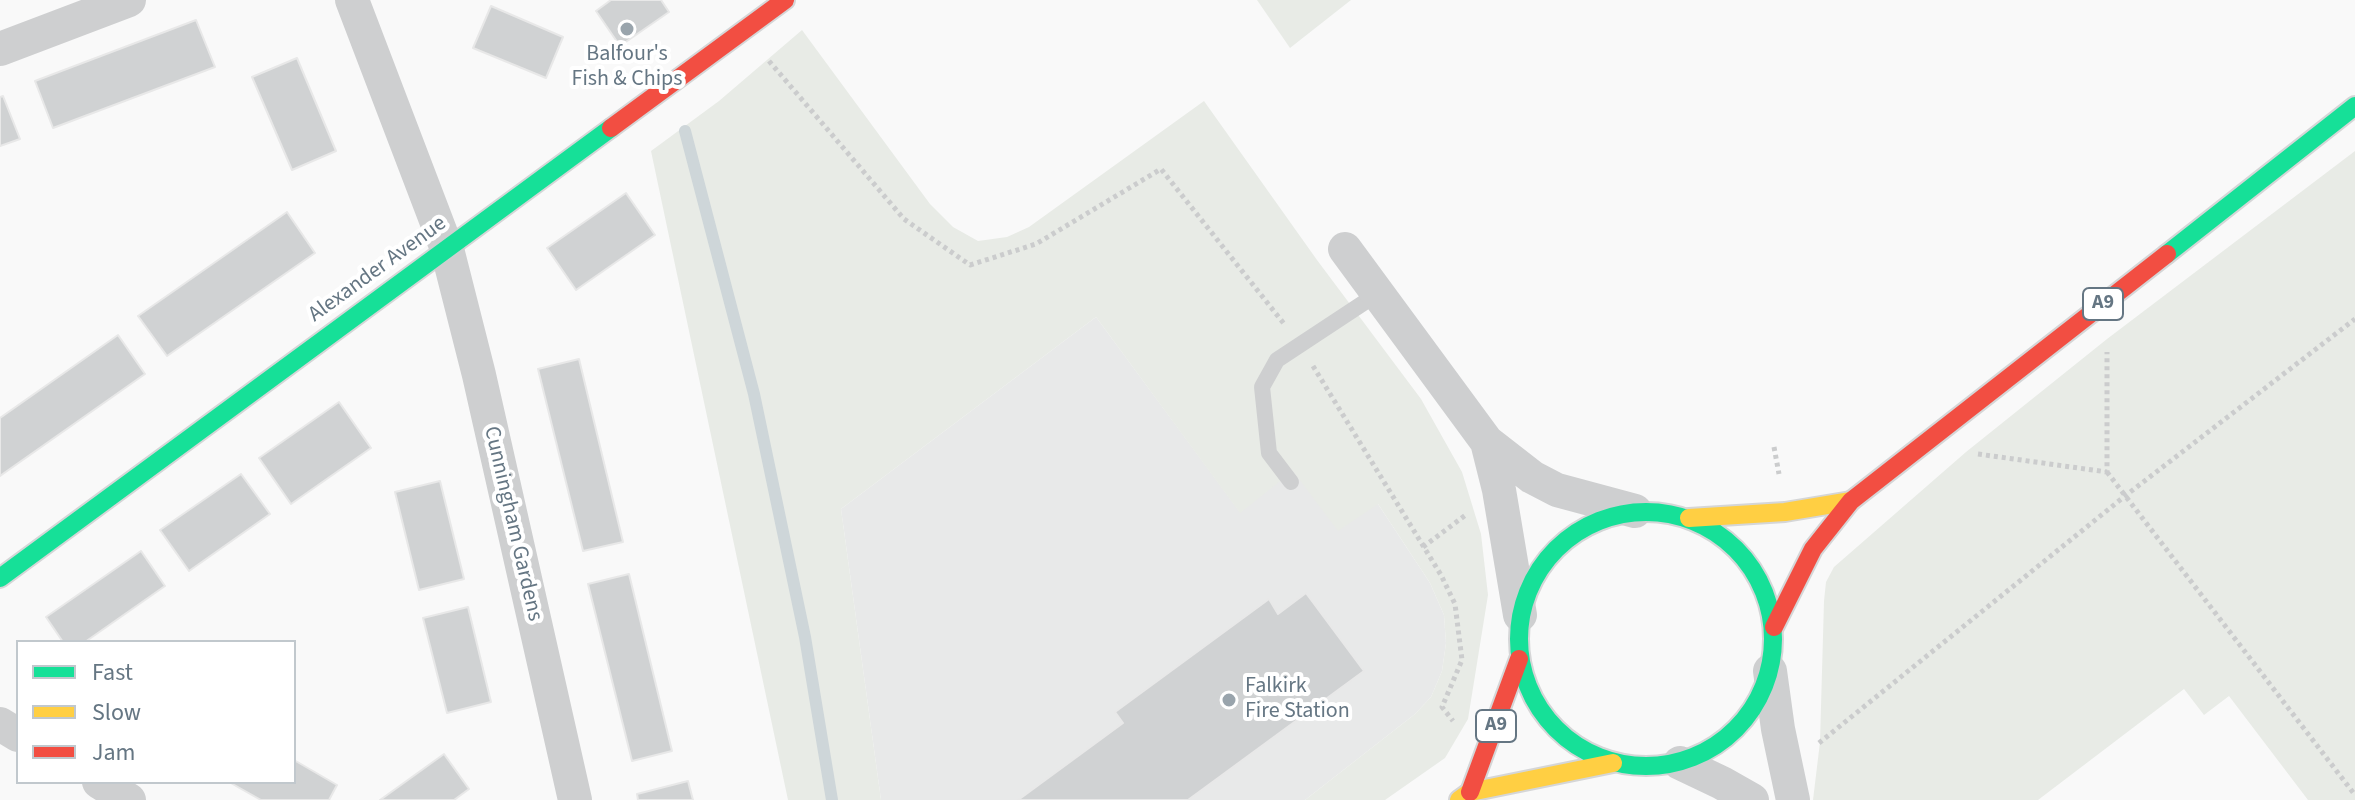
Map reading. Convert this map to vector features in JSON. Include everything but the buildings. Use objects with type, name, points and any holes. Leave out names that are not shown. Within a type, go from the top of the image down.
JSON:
[{"type":"main road","name":"Alexander Avenue","points":[[0,578],[785,0]]},
{"type":"main road","name":"A9","points":[[1774,627],[1813,549],[1851,501],[2355,106]]},
{"type":"main road","name":"A9","points":[[1689,518],[1785,512],[1851,501]]},
{"type":"main road","points":[[1635,511],[1662,512],[1689,518],[1721,535],[1747,560],[1765,592],[1774,627],[1770,671],[1757,702],[1737,729],[1711,750],[1680,763],[1646,767],[1613,763],[1579,749],[1551,725],[1530,695],[1519,659],[1518,637],[1520,615],[1534,576],[1560,544],[1595,521],[1635,511]]},
{"type":"main road","name":"A9","points":[[1465,796],[1483,761],[1519,659]]},
{"type":"main road","name":"A9","points":[[1465,796],[1613,763]]},
{"type":"street","points":[[0,49],[129,0]]},
{"type":"street","name":"Cunningham Gardens","points":[[352,0],[447,249],[479,375],[575,800]]},
{"type":"street","points":[[1345,249],[1487,442],[1532,477],[1557,490],[1635,511]]},
{"type":"street","points":[[1487,442],[1499,490],[1520,615]]},
{"type":"street","points":[[1770,671],[1790,785]]},
{"type":"street","points":[[1680,763],[1752,800]]},
{"type":"street","points":[[102,784],[129,800]]},
{"type":"lane","points":[[1291,482],[1269,453],[1262,387],[1277,360],[1377,294]]},
{"type":"path","points":[[743,31],[904,219],[970,265],[1036,244],[1161,169],[1300,344],[1441,575],[1455,604],[1462,660],[1442,707],[1483,761]]},
{"type":"path","points":[[1790,785],[2125,496],[2355,319]]},
{"type":"path","points":[[2107,339],[2107,472],[2355,795]]},
{"type":"path","points":[[1966,452],[2107,472]]},
{"type":"shaded area","points":[[1257,0],[1351,0],[1290,48]]},
{"type":"shaded area","points":[[802,30],[930,204],[953,227],[978,241],[1007,237],[1029,227],[1204,101],[1421,399],[1462,472],[1481,534],[1488,595],[1468,719],[1445,758],[1385,800],[1305,800],[1415,714],[1431,697],[1442,671],[1446,643],[1444,615],[1430,583],[1378,504],[1338,531],[1293,471],[1240,513],[1096,317],[841,509],[881,800],[788,800],[651,151],[719,101]]},
{"type":"shaded area","points":[[2355,151],[2355,800],[2308,800],[2229,696],[2204,715],[2184,689],[2038,800],[1813,800],[1820,742],[1824,601],[1826,582],[1834,567],[1966,452],[2107,339]]},
{"type":"shaded area","points":[[1096,317],[1240,512],[1293,470],[1378,504],[1430,583],[1444,615],[1446,643],[1442,671],[1431,697],[1415,714],[1305,800],[881,800],[841,509]]},
{"type":"waterway","points":[[685,131],[754,394],[805,637],[832,800]]},
{"type":"traffic: fast","points":[[2167,254],[2355,106]]},
{"type":"traffic: fast","points":[[0,578],[611,128]]},
{"type":"traffic: fast","points":[[1634,512],[1658,512],[1695,521],[1727,540],[1745,558],[1764,590],[1771,614],[1773,639],[1771,664],[1764,688],[1745,720],[1727,738],[1683,761],[1658,766],[1634,766],[1597,757],[1565,738],[1547,720],[1524,676],[1519,651],[1519,627],[1528,590],[1547,558],[1565,540],[1609,517],[1634,512]]},
{"type":"traffic: slow","points":[[1689,518],[1785,512],[1851,501]]},
{"type":"traffic: slow","points":[[1459,800],[1470,792],[1613,763]]},
{"type":"traffic: jam","points":[[611,128],[785,0]]},
{"type":"traffic: jam","points":[[1774,627],[1813,549],[1851,501],[2167,254]]},
{"type":"traffic: jam","points":[[1470,792],[1519,659]]},
{"type":"place","name":"Balfour's Fish & Chips","points":[[627,29]]},
{"type":"place","name":"Falkirk Fire Station","points":[[1229,700]]}]
